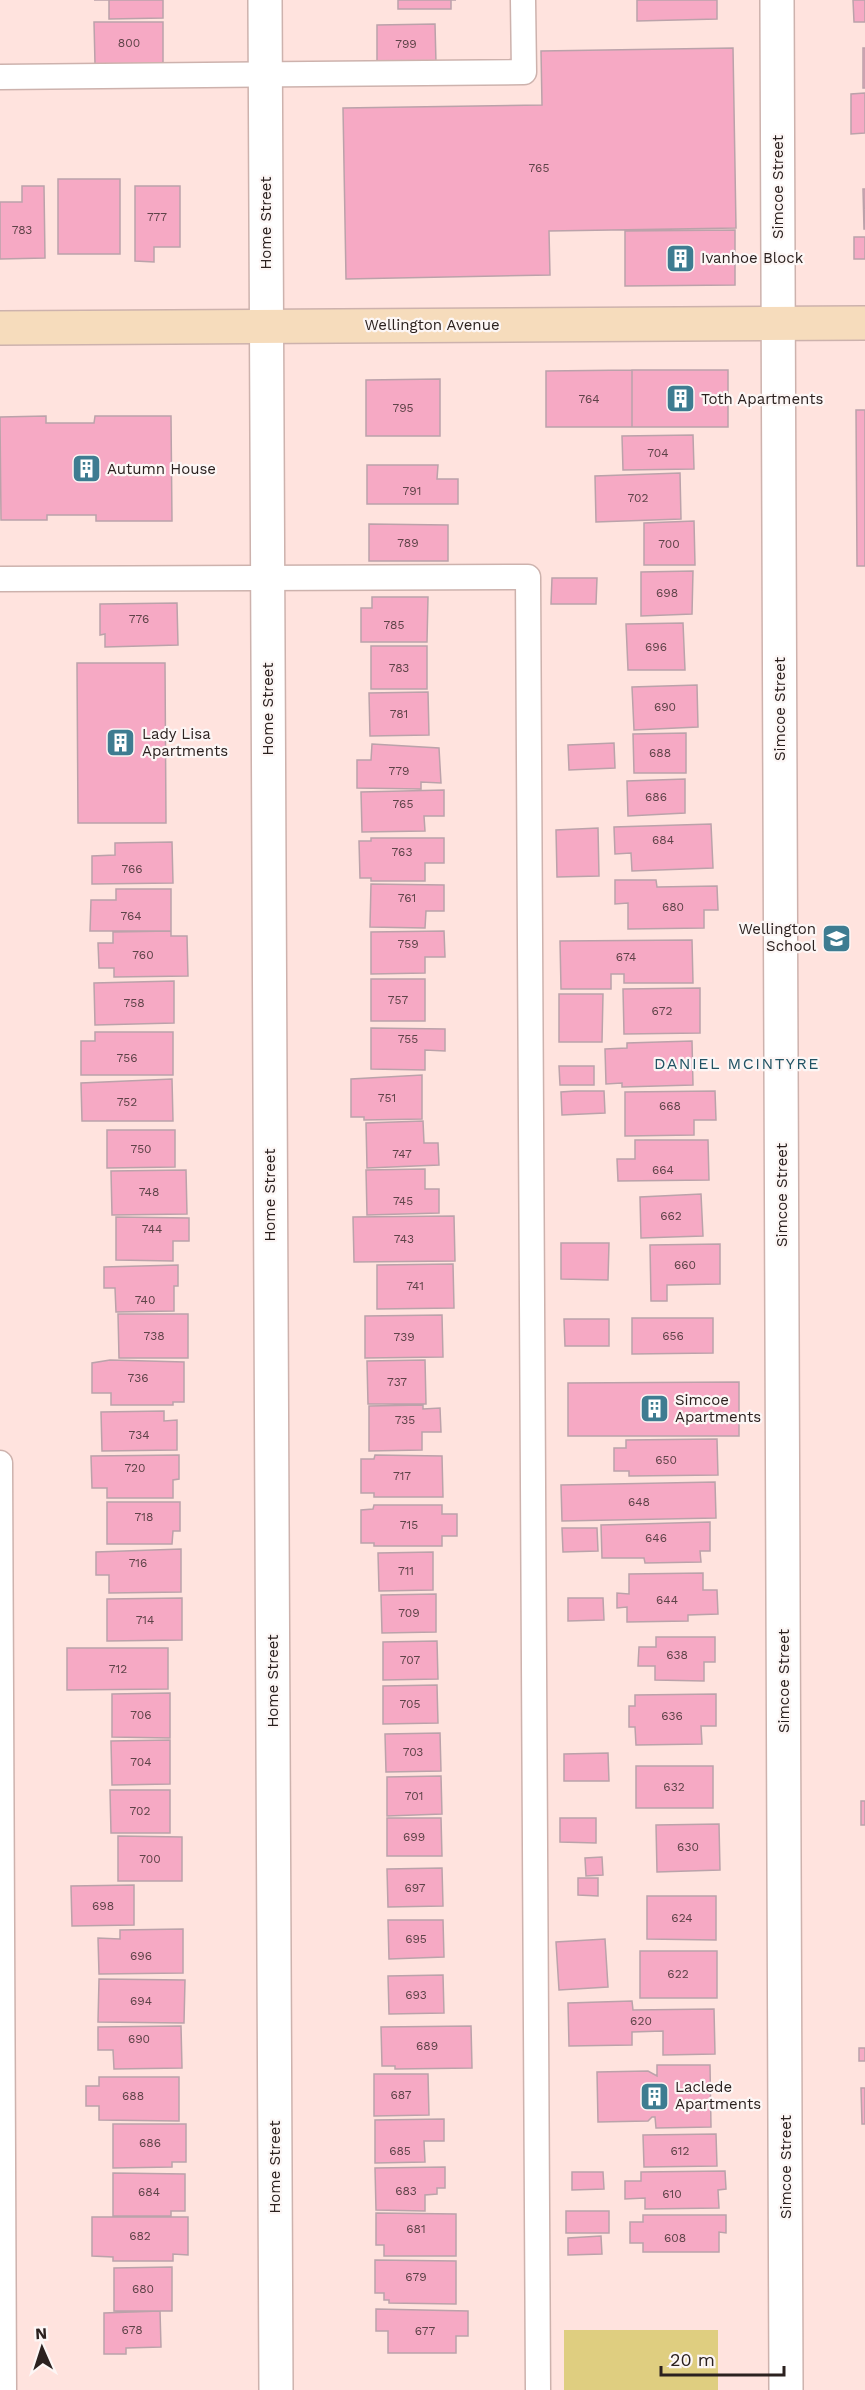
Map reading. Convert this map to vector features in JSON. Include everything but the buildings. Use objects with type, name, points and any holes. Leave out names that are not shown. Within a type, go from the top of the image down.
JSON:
[{"type":"street","name":"Home Street","points":[[265,0],[276,2390]]},
{"type":"street","name":"Simcoe Street","points":[[777,0],[786,2390]]},
{"type":"street","name":"Wellington Avenue","points":[[0,328],[865,323]]},
{"type":"lane","points":[[0,76],[524,72],[523,0]]},
{"type":"lane","points":[[0,579],[528,577],[538,2390]]},
{"type":"lane","points":[[0,1463],[4,2390]]},
{"type":"shaded area","points":[[564,2330],[718,2330],[718,2390],[564,2390]]},
{"type":"place","name":"Ivanhoe Block","points":[[680,258]]},
{"type":"place","name":"Toth Apartments","points":[[680,399]]},
{"type":"place","name":"Autumn House","points":[[86,469]]},
{"type":"place","name":"Lady Lisa Apartments","points":[[121,743]]},
{"type":"place","name":"Wellington School","points":[[837,938]]},
{"type":"place","name":"Simcoe Apartments","points":[[654,1409]]},
{"type":"place","name":"Laclede Apartments","points":[[654,2096]]},
{"type":"district","name":"DANIEL MCINTYRE","points":[[737,1063]]}]
